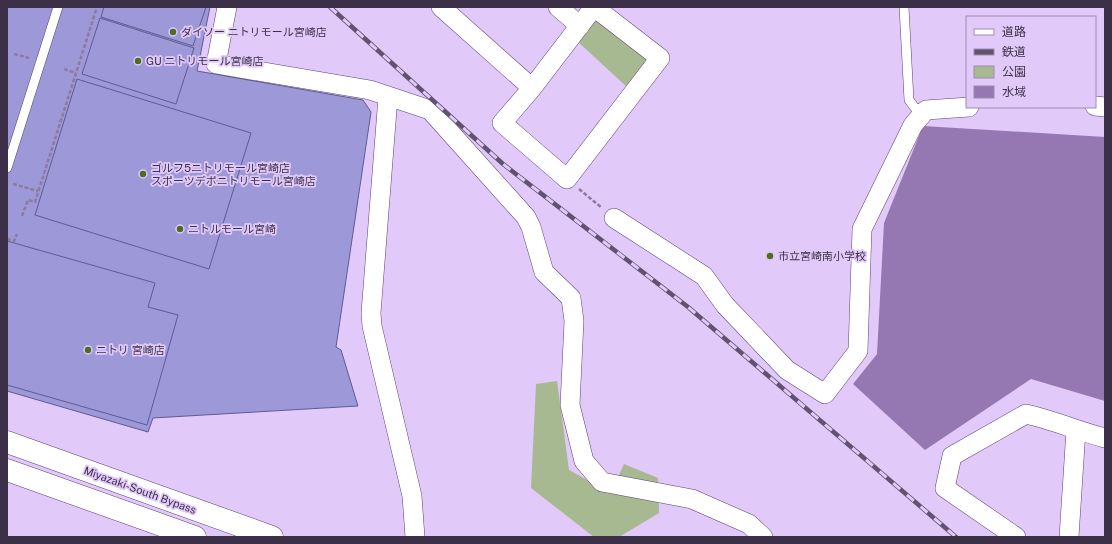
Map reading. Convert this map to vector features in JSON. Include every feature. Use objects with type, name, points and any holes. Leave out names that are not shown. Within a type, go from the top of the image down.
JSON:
[{"type":"highway","name":"Miyazaki-South Bypass","points":[[7,442],[272,537]]},
{"type":"highway","points":[[7,470],[195,537]]},
{"type":"street","points":[[227,7],[216,64],[370,90],[430,110],[526,218],[531,227],[544,272],[571,298],[574,321],[570,405],[584,460],[602,482],[692,499],[749,524],[763,537]]},
{"type":"street","points":[[441,7],[532,88]]},
{"type":"street","points":[[558,7],[580,26]]},
{"type":"street","points":[[594,7],[660,58],[567,179],[502,123],[532,88],[594,7]]},
{"type":"street","points":[[388,97],[371,313],[376,341],[412,496],[415,537]]},
{"type":"street","points":[[614,218],[704,276],[725,305],[787,370],[825,394],[858,351],[862,229],[913,125],[926,110],[966,107]]},
{"type":"street","points":[[1016,537],[945,488],[952,456],[1026,414],[1054,421],[1076,430],[1105,438]]},
{"type":"street","points":[[1069,537],[1076,430]]},
{"type":"lane","points":[[7,168],[58,7]]},
{"type":"lane","points":[[904,7],[909,100],[915,108],[926,110]]},
{"type":"path","points":[[22,216],[28,200],[35,202],[97,7]]},
{"type":"path","points":[[14,54],[30,58]]},
{"type":"path","points":[[64,69],[76,73]]},
{"type":"path","points":[[567,179],[614,218]]},
{"type":"path","points":[[13,184],[38,191]]},
{"type":"path","points":[[7,239],[14,241],[17,234]]},
{"type":"green space","points":[[597,19],[648,58],[627,87],[576,40]]},
{"type":"green space","points":[[557,381],[569,470],[611,493],[624,464],[658,478],[659,513],[619,537],[594,537],[531,488],[536,384]]},
{"type":"water","points":[[923,126],[1105,137],[1105,401],[1031,379],[925,450],[853,384],[877,354],[884,223]]},
{"type":"building","name":"ニトルモール宮崎","points":[[7,7],[210,7],[197,71],[363,100],[371,112],[336,347],[341,350],[358,406],[153,418],[148,432],[7,391]]},
{"type":"building","name":"ダイソー ニトリモール宮崎店","points":[[104,7],[206,7],[193,46],[101,17]]},
{"type":"building","name":"GU ニトリモール宮崎店","points":[[100,18],[194,48],[176,104],[82,74]]},
{"type":"building","name":"ゴルフ5ニトリモール宮崎店 スポーツデポニトリモール宮崎店","points":[[77,79],[251,133],[209,269],[35,215]]},
{"type":"building","name":"ニトリ 宮崎店","points":[[7,241],[155,283],[148,307],[178,315],[147,425],[7,385]]},
{"type":"railway","points":[[330,7],[503,164],[688,307],[956,537]]},
{"type":"place","name":"ダイソー ニトリモール宮崎店","points":[[173,32]]},
{"type":"place","name":"GU ニトリモール宮崎店","points":[[138,61]]},
{"type":"place","name":"ゴルフ5ニトリモール宮崎店 スポーツデポニトリモール宮崎店","points":[[143,174]]},
{"type":"place","name":"ニトルモール宮崎","points":[[180,229]]},
{"type":"place","name":"市立宮崎南小学校","points":[[770,256]]},
{"type":"place","name":"ニトリ 宮崎店","points":[[88,350]]}]
